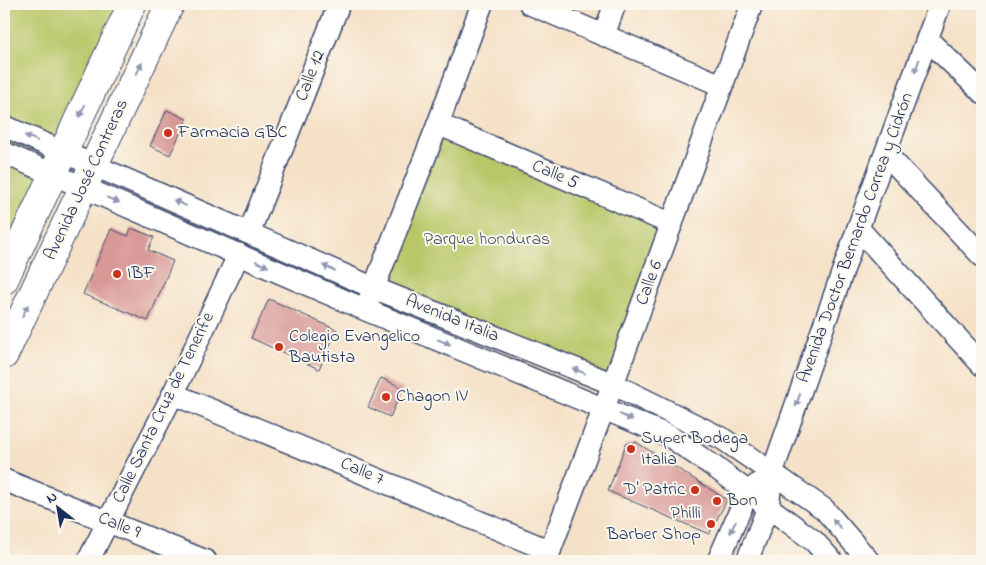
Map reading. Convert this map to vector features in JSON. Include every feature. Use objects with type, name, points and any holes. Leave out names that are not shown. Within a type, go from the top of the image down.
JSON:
[{"type":"main road","name":"Avenida José Contreras","points":[[4,280],[132,4]]},
{"type":"main road","name":"Avenida José Contreras","points":[[4,356],[170,4]]},
{"type":"street","name":"Calle 12","points":[[249,233],[339,4]]},
{"type":"street","points":[[366,310],[482,4]]},
{"type":"street","points":[[530,4],[723,86]]},
{"type":"street","points":[[604,35],[615,4]]},
{"type":"street","name":"Calle 6","points":[[548,556],[752,4]]},
{"type":"street","name":"Avenida Doctor Bernardo Correa y Cidrón","points":[[746,561],[768,507],[772,473],[858,228],[940,4]]},
{"type":"street","points":[[927,39],[982,92]]},
{"type":"street","name":"Calle 5","points":[[438,124],[672,224]]},
{"type":"street","name":"Avenida Italia","points":[[4,126],[58,163],[88,176],[239,254],[366,310],[670,436],[814,541],[832,561]]},
{"type":"street","name":"Avenida Italia","points":[[4,153],[58,163]]},
{"type":"street","points":[[886,154],[982,256]]},
{"type":"street","name":"Avenida Italia","points":[[88,176],[249,233],[374,288],[613,384],[723,440],[772,473],[824,509],[869,561]]},
{"type":"street","points":[[858,228],[982,364]]},
{"type":"street","name":"Calle Santa Cruz de Tenerife","points":[[88,561],[174,394],[239,254]]},
{"type":"street","name":"Calle 7","points":[[174,394],[548,556]]},
{"type":"street","points":[[718,561],[748,492],[772,473]]},
{"type":"street","name":"Calle 9","points":[[4,480],[206,561]]},
{"type":"green space","points":[[4,4],[120,4],[4,254]]},
{"type":"green space","name":"Parque honduras","points":[[438,124],[672,224],[613,384],[374,288]]},
{"type":"building","name":"Farmacia GBC","points":[[167,110],[187,119],[170,155],[150,146]]},
{"type":"building","name":"IBF","points":[[131,228],[154,237],[148,250],[173,261],[148,321],[83,294],[111,229],[128,236]]},
{"type":"building","points":[[269,299],[337,330],[319,369],[251,338]]},
{"type":"building","name":"Chagon IV","points":[[381,378],[403,388],[390,417],[368,407]]},
{"type":"building","points":[[636,442],[727,500],[709,534],[608,491],[626,444]]},
{"type":"place","name":"Farmacia GBC","points":[[168,133]]},
{"type":"place","name":"IBF","points":[[117,274]]},
{"type":"place","name":"Colegio Evangelico Bautista","points":[[279,347]]},
{"type":"place","name":"Chagon IV","points":[[386,397]]},
{"type":"place","name":"Super Bodega Italia","points":[[631,449]]},
{"type":"place","name":"D' Patric","points":[[695,490]]},
{"type":"place","name":"Bon","points":[[717,501]]},
{"type":"place","name":"Philli Barber Shop","points":[[711,524]]}]
